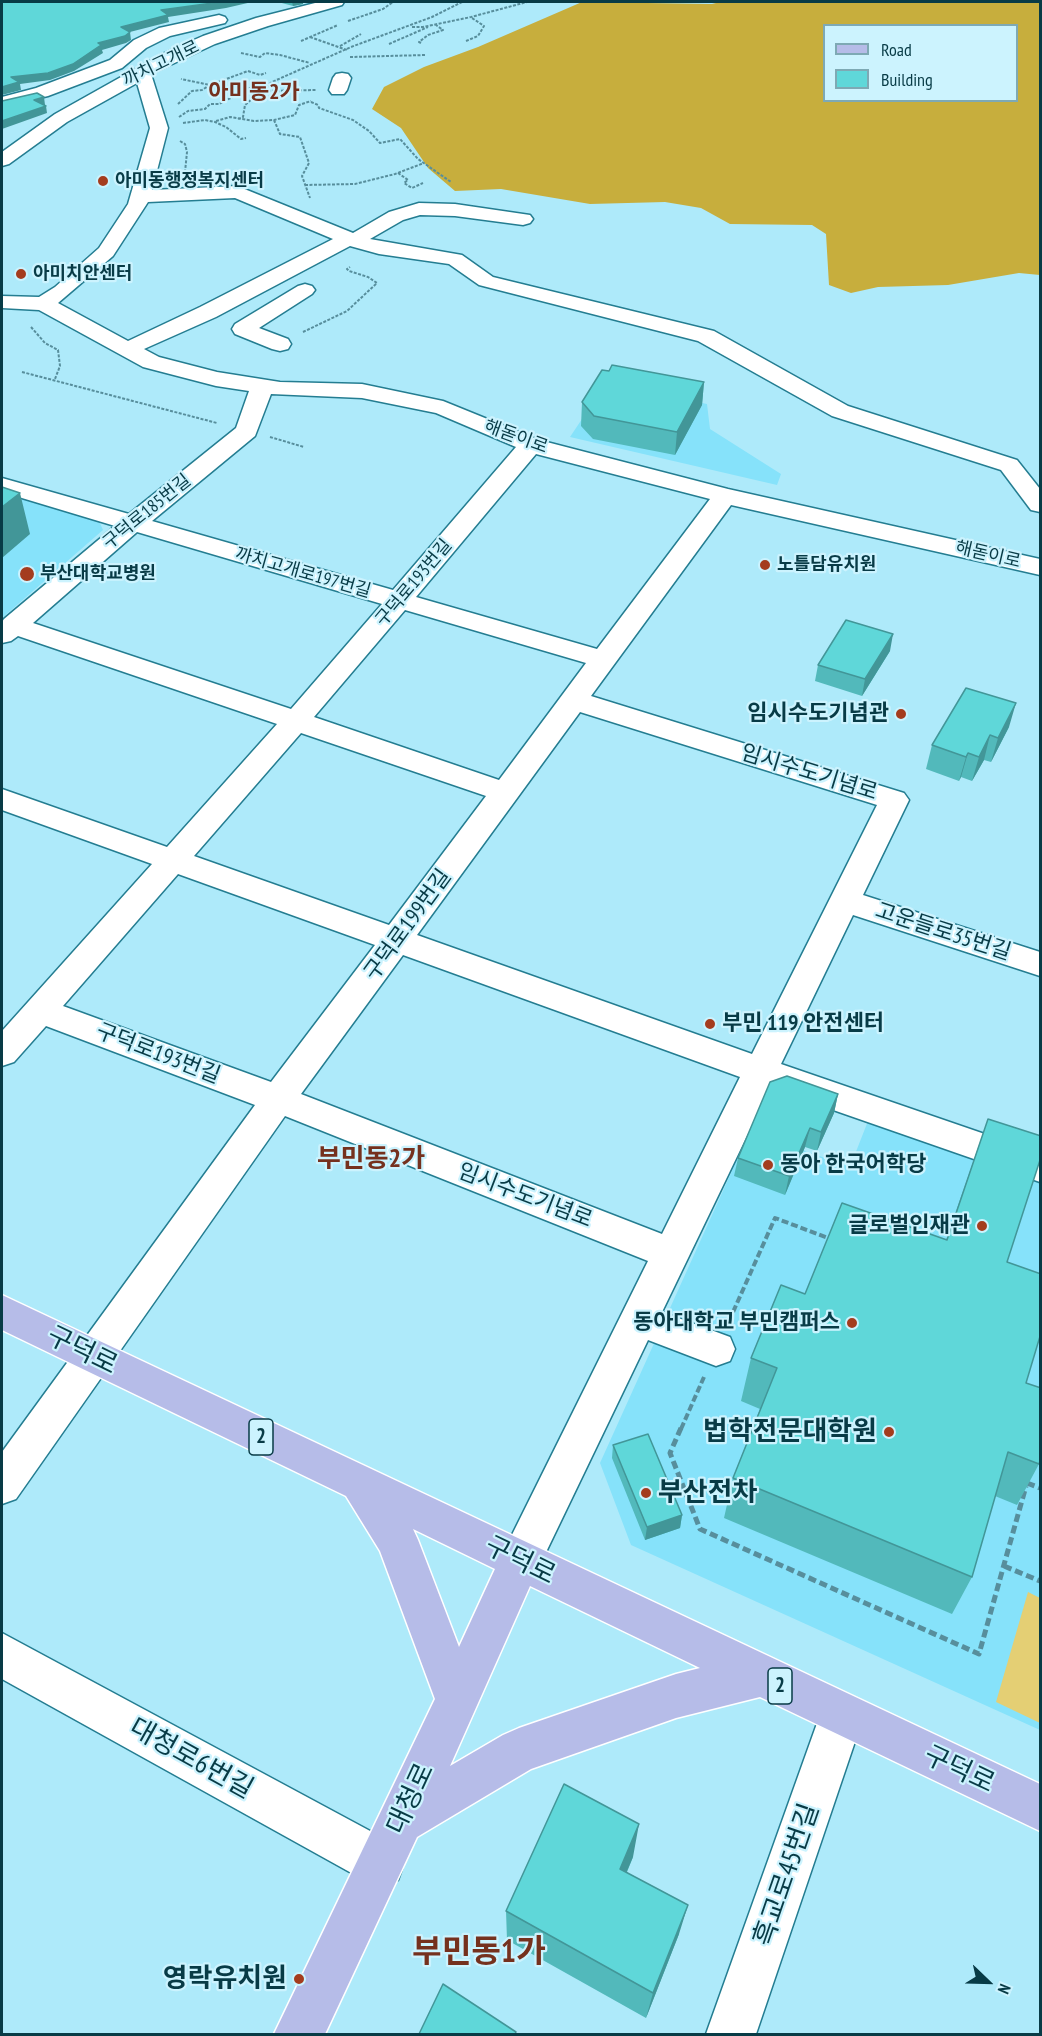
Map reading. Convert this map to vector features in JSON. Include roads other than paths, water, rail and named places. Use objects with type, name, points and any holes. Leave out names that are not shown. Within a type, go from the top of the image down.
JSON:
[{"type":"main road","name":"구덕로","points":[[2,1312],[758,1676],[1041,1808]]},
{"type":"main road","points":[[361,1485],[397,1540],[458,1700]]},
{"type":"main road","name":"대청로","points":[[299,2034],[458,1700],[520,1561]]},
{"type":"main road","points":[[400,1821],[519,1751],[676,1696],[758,1676]]},
{"type":"street","points":[[2,147],[43,117],[156,55],[276,8],[302,2]]},
{"type":"street","name":"까치고개로","points":[[2,160],[62,118],[142,72],[209,40],[262,22],[336,2]]},
{"type":"street","points":[[2,102],[42,92],[116,64],[140,44],[165,32],[260,9],[276,8]]},
{"type":"street","points":[[39,304],[62,291],[106,252],[138,204],[159,128],[142,72]]},
{"type":"street","points":[[141,196],[237,192],[377,247],[455,258],[486,281],[706,336],[840,411],[1009,465],[1041,505]]},
{"type":"street","points":[[125,350],[208,312],[396,216],[419,209],[455,210],[523,219]]},
{"type":"street","points":[[280,344],[243,329],[306,290]]},
{"type":"street","name":"해돋이로","points":[[2,302],[39,304],[125,350],[161,365],[216,379],[262,387],[362,391],[443,408],[531,445],[725,496],[1041,567]]},
{"type":"street","name":"구덕로185번길","points":[[7,630],[247,430],[262,387]]},
{"type":"street","name":"구덕로193번길","points":[[2,1053],[296,721],[531,445]]},
{"type":"street","name":"까치고개로197번길","points":[[2,485],[604,660]]},
{"type":"street","name":"구덕로199번길","points":[[2,1485],[278,1099],[725,496]]},
{"type":"street","name":"구덕로185번길","points":[[7,630],[296,721]]},
{"type":"street","name":"임시수도기념로","points":[[520,1561],[894,800],[573,700]]},
{"type":"street","points":[[296,721],[505,792]]},
{"type":"street","points":[[2,799],[762,1071],[1040,1168],[1041,1166]]},
{"type":"street","name":"고운들로35번길","points":[[845,901],[1041,964]]},
{"type":"street","name":"구덕로193번길","points":[[39,1010],[278,1099]]},
{"type":"street","name":"임시수도기념로","points":[[278,1099],[672,1254]]},
{"type":"street","points":[[639,1320],[716,1349]]},
{"type":"street","name":"대청로6번길","points":[[2,1655],[381,1863]]},
{"type":"street","name":"흑교로45번길","points":[[731,2034],[842,1715]]},
{"type":"place","name":"아미동행정복지센터","points":[[103,181]]},
{"type":"place","name":"아미치안센터","points":[[21,274]]},
{"type":"place","name":"노틀담유치원","points":[[765,565]]},
{"type":"place","name":"부산대학교병원","points":[[27,574]]},
{"type":"place","name":"임시수도기념관","points":[[901,714]]},
{"type":"place","name":"부민 119 안전센터","points":[[710,1024]]},
{"type":"place","name":"동아 한국어학당","points":[[768,1165]]},
{"type":"place","name":"글로벌인재관","points":[[982,1226]]},
{"type":"place","name":"동아대학교 부민캠퍼스","points":[[852,1323]]},
{"type":"place","name":"법학전문대학원","points":[[889,1432]]},
{"type":"place","name":"부산전차","points":[[646,1493]]},
{"type":"place","name":"영락유치원","points":[[299,1979]]},
{"type":"district","name":"아미동2가","points":[[254,93]]},
{"type":"district","name":"부민동2가","points":[[371,1160]]},
{"type":"district","name":"부민동1가","points":[[479,1953]]}]
